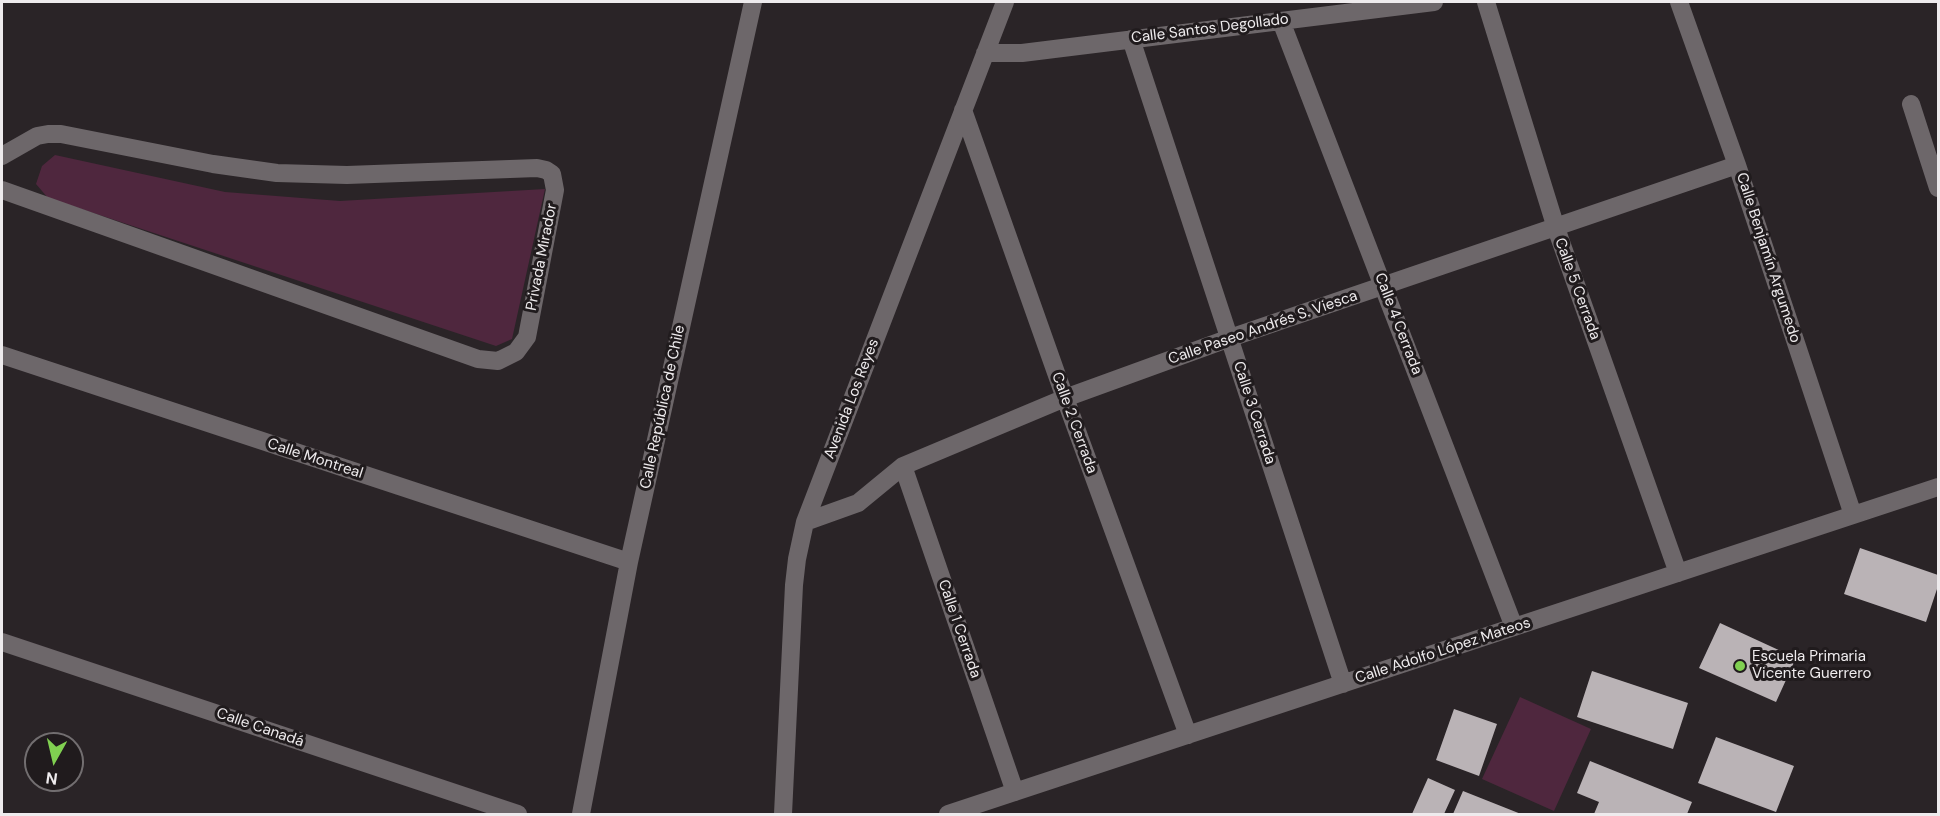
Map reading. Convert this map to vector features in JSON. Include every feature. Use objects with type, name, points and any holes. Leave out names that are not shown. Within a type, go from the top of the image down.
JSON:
[{"type":"street","name":"Calle República de Chile","points":[[581,814],[629,562],[753,2]]},
{"type":"street","name":"Avenida Los Reyes","points":[[783,814],[794,585],[805,522],[1005,2]]},
{"type":"street","name":"Calle Santos Degollado","points":[[986,53],[1022,53],[1434,2]]},
{"type":"street","name":"Calle 5 Cerrada","points":[[1486,2],[1556,228],[1678,573]]},
{"type":"street","name":"Calle Benjamín Argumedo","points":[[1678,2],[1737,165],[1853,515]]},
{"type":"street","name":"Calle 4 Cerrada","points":[[1281,21],[1514,627]]},
{"type":"street","name":"Calle 3 Cerrada","points":[[1131,39],[1343,684]]},
{"type":"street","points":[[1911,104],[1938,188]]},
{"type":"street","name":"Calle 2 Cerrada","points":[[963,110],[1188,735]]},
{"type":"street","name":"Privada Mirador","points":[[2,156],[37,136],[61,134],[213,164],[277,173],[347,175],[537,168],[552,174],[555,190],[527,337],[516,352],[498,361],[478,359],[2,190]]},
{"type":"street","name":"Calle Paseo Andrés S. Viesca","points":[[805,522],[858,503],[903,466],[1065,398],[1230,338],[1737,165]]},
{"type":"street","name":"Calle Montreal","points":[[2,355],[629,562]]},
{"type":"street","name":"Calle 1 Cerrada","points":[[903,466],[1015,792]]},
{"type":"street","name":"Calle Adolfo López Mateos","points":[[948,814],[1938,487]]},
{"type":"street","name":"Calle Canadá","points":[[2,642],[518,814]]},
{"type":"shaded area","points":[[55,155],[225,192],[340,201],[545,189],[512,339],[496,346],[48,198],[36,184],[42,166]]},
{"type":"shaded area","points":[[1520,697],[1591,729],[1554,811],[1482,779]]},
{"type":"building","points":[[1860,548],[1938,575],[1938,586],[1926,622],[1844,594]]},
{"type":"building","points":[[1720,623],[1796,658],[1776,702],[1699,668]]},
{"type":"building","points":[[1592,671],[1688,703],[1673,749],[1577,717]]},
{"type":"building","points":[[1454,709],[1497,724],[1479,776],[1436,760]]},
{"type":"building","points":[[1716,737],[1794,766],[1776,812],[1698,783]]},
{"type":"building","points":[[1590,761],[1692,802],[1687,814],[1594,814],[1599,802],[1577,793]]},
{"type":"building","points":[[1428,778],[1455,790],[1444,814],[1412,814]]},
{"type":"building","points":[[1463,791],[1521,814],[1453,814]]},
{"type":"place","name":"Escuela Primaria Vicente Guerrero","points":[[1740,666]]}]
